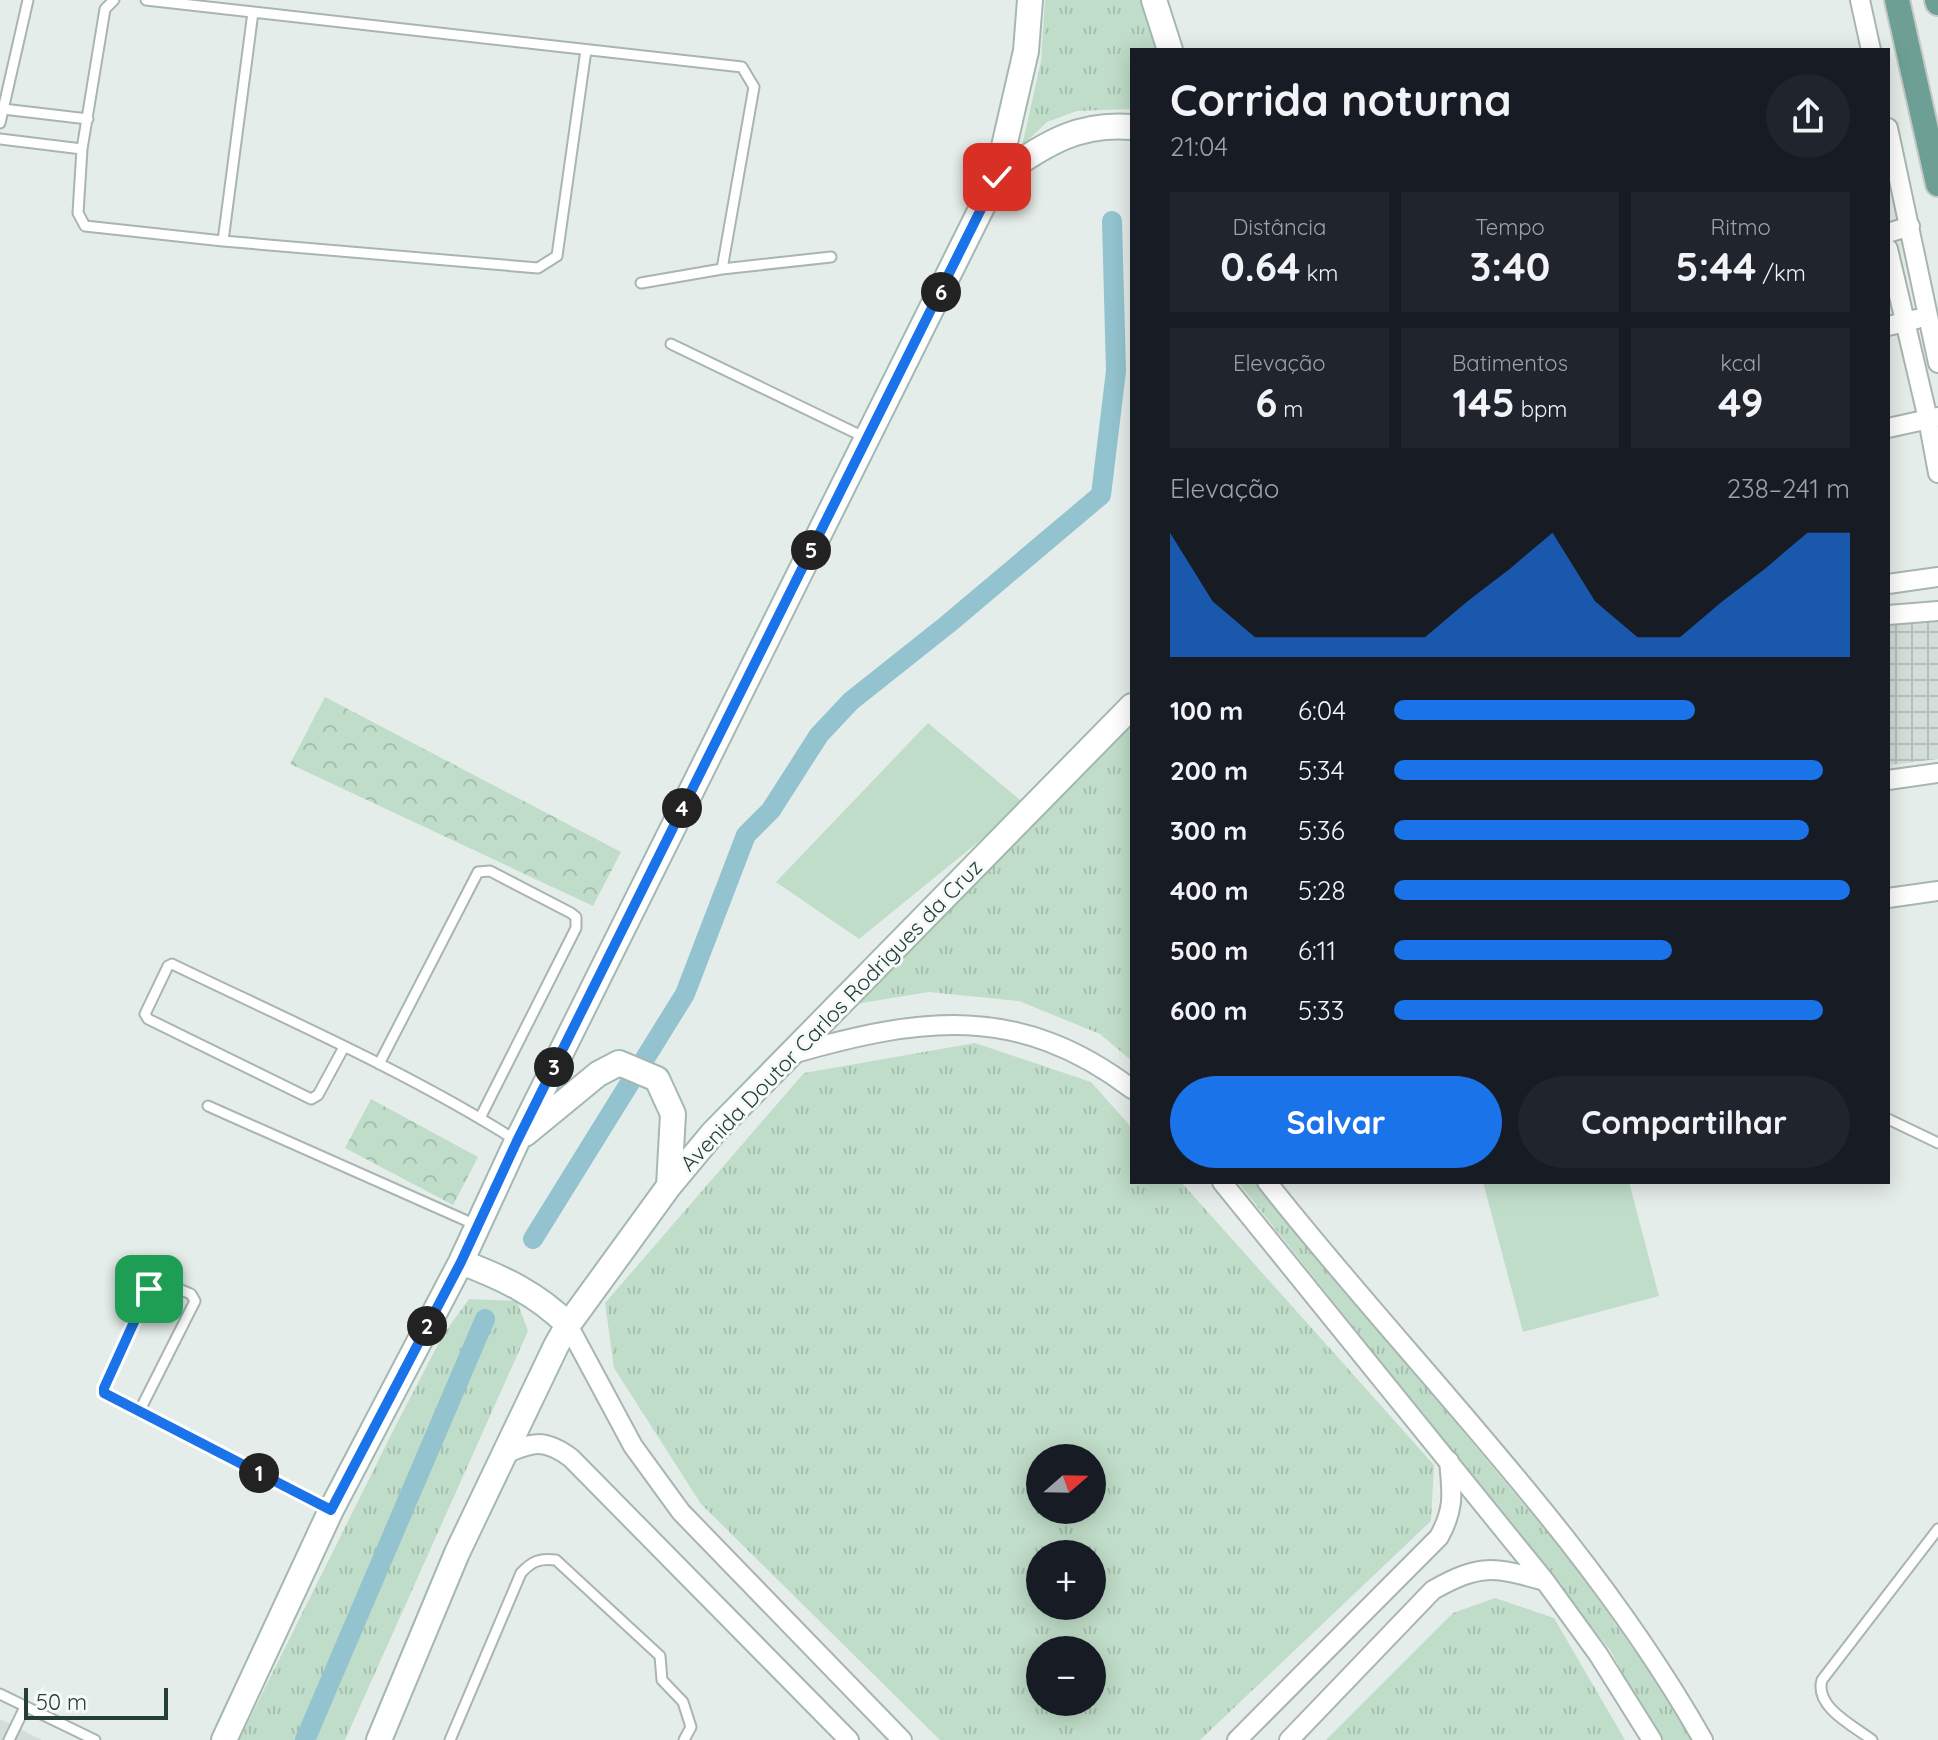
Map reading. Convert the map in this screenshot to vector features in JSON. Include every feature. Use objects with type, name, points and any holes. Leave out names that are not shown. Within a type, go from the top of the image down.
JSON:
[{"type":"main road","points":[[224,1740],[331,1510],[461,1262],[517,1141],[997,177],[1026,51],[1030,0]]},
{"type":"main road","points":[[1154,0],[1169,48]]},
{"type":"main road","points":[[1897,0],[1938,184]]},
{"type":"main road","points":[[997,177],[1055,139],[1089,127],[1130,127]]},
{"type":"main road","name":"Avenida Doutor Carlos Rodrigues da Cruz","points":[[379,1740],[457,1553],[568,1325],[669,1186],[713,1133],[786,1056],[1130,708]]},
{"type":"main road","points":[[517,1141],[598,1074],[619,1063],[657,1079],[673,1114],[669,1186]]},
{"type":"main road","points":[[461,1262],[513,1284],[568,1325]]},
{"type":"street","points":[[1860,0],[1871,48]]},
{"type":"street","points":[[1890,137],[1938,363]]},
{"type":"street","points":[[1890,232],[1910,226]]},
{"type":"street","points":[[1890,266],[1897,324],[1933,418],[1938,473]]},
{"type":"street","points":[[1897,324],[1928,317]]},
{"type":"street","points":[[1890,428],[1933,418]]},
{"type":"street","points":[[1890,584],[1938,577]]},
{"type":"street","points":[[1890,615],[1938,611]]},
{"type":"street","points":[[1890,780],[1938,773]]},
{"type":"street","points":[[1890,898],[1938,891]]},
{"type":"street","points":[[786,1056],[861,1034],[958,1023],[1020,1033],[1063,1047],[1101,1066],[1130,1088]]},
{"type":"street","points":[[1224,1184],[1545,1581],[1598,1654],[1652,1740]]},
{"type":"street","points":[[1269,1184],[1515,1474],[1633,1625],[1703,1740]]},
{"type":"street","points":[[568,1325],[633,1446],[681,1512],[902,1740]]},
{"type":"street","points":[[503,1455],[528,1444],[541,1444],[556,1447],[571,1458],[849,1740]]},
{"type":"street","points":[[1237,1740],[1439,1537],[1449,1518],[1453,1501],[1449,1461]]},
{"type":"street","points":[[1289,1740],[1433,1590],[1476,1570],[1501,1568],[1545,1581]]},
{"type":"lane","points":[[0,123],[28,0]]},
{"type":"lane","points":[[114,0],[105,9],[82,149],[78,213],[85,226],[223,241],[538,268],[557,256],[586,50]]},
{"type":"lane","points":[[146,0],[742,67],[754,87],[722,269]]},
{"type":"lane","points":[[223,241],[253,12]]},
{"type":"lane","points":[[3,109],[88,119]]},
{"type":"lane","points":[[0,139],[82,149]]},
{"type":"lane","points":[[641,283],[722,269],[831,257]]},
{"type":"lane","points":[[671,344],[867,438]]},
{"type":"lane","points":[[379,1064],[478,872],[490,871],[571,913],[576,917],[576,928],[480,1118]]},
{"type":"lane","points":[[344,1047],[318,1095],[311,1099],[148,1019],[146,1013],[171,964],[344,1047],[379,1064],[517,1141]]},
{"type":"lane","points":[[208,1106],[478,1225]]},
{"type":"lane","points":[[1890,1120],[1938,1143]]},
{"type":"lane","points":[[139,1412],[195,1301],[191,1294],[160,1283],[152,1284],[149,1289],[103,1390],[105,1395],[331,1510]]},
{"type":"lane","points":[[1872,1740],[1825,1702],[1820,1687],[1822,1680],[1938,1529]]},
{"type":"lane","points":[[450,1740],[521,1573],[532,1562],[543,1558],[556,1560],[660,1656],[662,1680],[683,1702],[691,1727],[684,1740]]},
{"type":"lane","points":[[0,1694],[95,1740]]},
{"type":"lane","points":[[9,1740],[25,1707]]},
{"type":"shaded area","points":[[1938,618],[1938,759],[1890,765],[1890,623]]},
{"type":"shaded area","points":[[0,1719],[42,1740],[0,1740]]},
{"type":"green space","points":[[1045,0],[1155,0],[1171,48],[1130,48],[1130,109],[1077,111],[1047,122],[1022,146],[1041,61]]},
{"type":"green space","points":[[325,697],[621,852],[593,906],[290,764]]},
{"type":"green space","points":[[1130,716],[1130,1059],[1100,1034],[1019,1001],[929,992],[843,1006]]},
{"type":"green space","points":[[928,723],[1025,804],[859,939],[776,882]]},
{"type":"green space","points":[[975,1043],[1091,1082],[1130,1126],[1130,1184],[1183,1184],[1434,1465],[1431,1521],[1200,1740],[940,1740],[701,1504],[614,1368],[605,1303],[804,1073]]},
{"type":"green space","points":[[371,1099],[478,1157],[453,1205],[345,1148]]},
{"type":"green space","points":[[1240,1184],[1257,1184],[1571,1561],[1650,1673],[1691,1740],[1659,1740],[1610,1650]]},
{"type":"green space","points":[[1484,1184],[1630,1184],[1659,1296],[1523,1332]]},
{"type":"green space","points":[[469,1299],[517,1301],[528,1331],[345,1740],[239,1740],[396,1425],[443,1335]]},
{"type":"green space","points":[[1495,1598],[1554,1618],[1625,1740],[1326,1740],[1453,1613]]},
{"type":"waterway","points":[[533,1239],[685,994],[746,835],[771,810],[819,735],[851,701],[1101,495],[1116,371],[1112,221]]},
{"type":"waterway","points":[[305,1740],[485,1319]]},
{"type":"route","points":[[149,1289],[104,1388],[105,1395],[331,1510],[461,1262],[517,1141],[997,177]]}]
